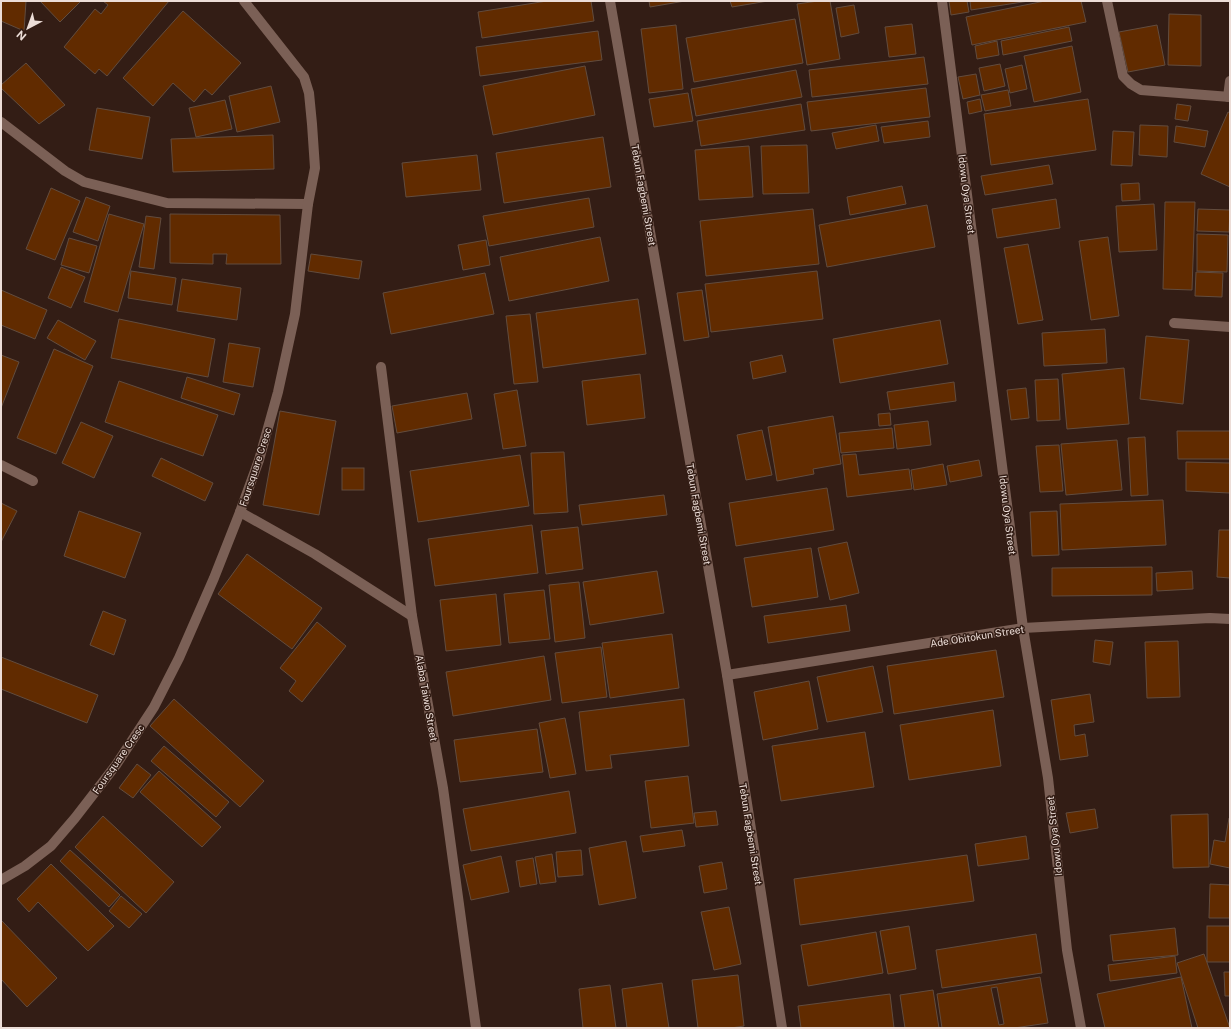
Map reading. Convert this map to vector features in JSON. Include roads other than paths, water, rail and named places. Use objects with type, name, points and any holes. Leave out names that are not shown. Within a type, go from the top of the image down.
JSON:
[{"type":"street","name":"Foursquare Cresc","points":[[1,880],[25,866],[51,846],[116,765],[154,707],[179,658],[214,578],[240,512],[259,460],[278,392],[295,314],[308,204],[314,168],[312,124],[309,93],[304,77],[271,33],[244,1]]},
{"type":"street","name":"Tebun Fagbemi Street","points":[[610,1],[727,676],[782,1028]]},
{"type":"street","name":"Idowu Oya Street","points":[[942,1],[1023,628],[1048,778],[1067,950],[1081,1028]]},
{"type":"street","points":[[1107,1],[1123,76],[1131,84],[1141,90],[1229,97],[1230,81]]},
{"type":"street","points":[[1,122],[65,171],[84,182],[167,203],[308,204]]},
{"type":"street","points":[[1174,323],[1230,327]]},
{"type":"street","name":"Alaba Taiwo Street","points":[[381,367],[412,616],[443,788],[476,1028]]},
{"type":"street","points":[[1,464],[33,481]]},
{"type":"street","points":[[240,512],[315,554],[412,616]]},
{"type":"street","name":"Ade Obitokun Street","points":[[727,676],[1023,628],[1230,618]]}]
